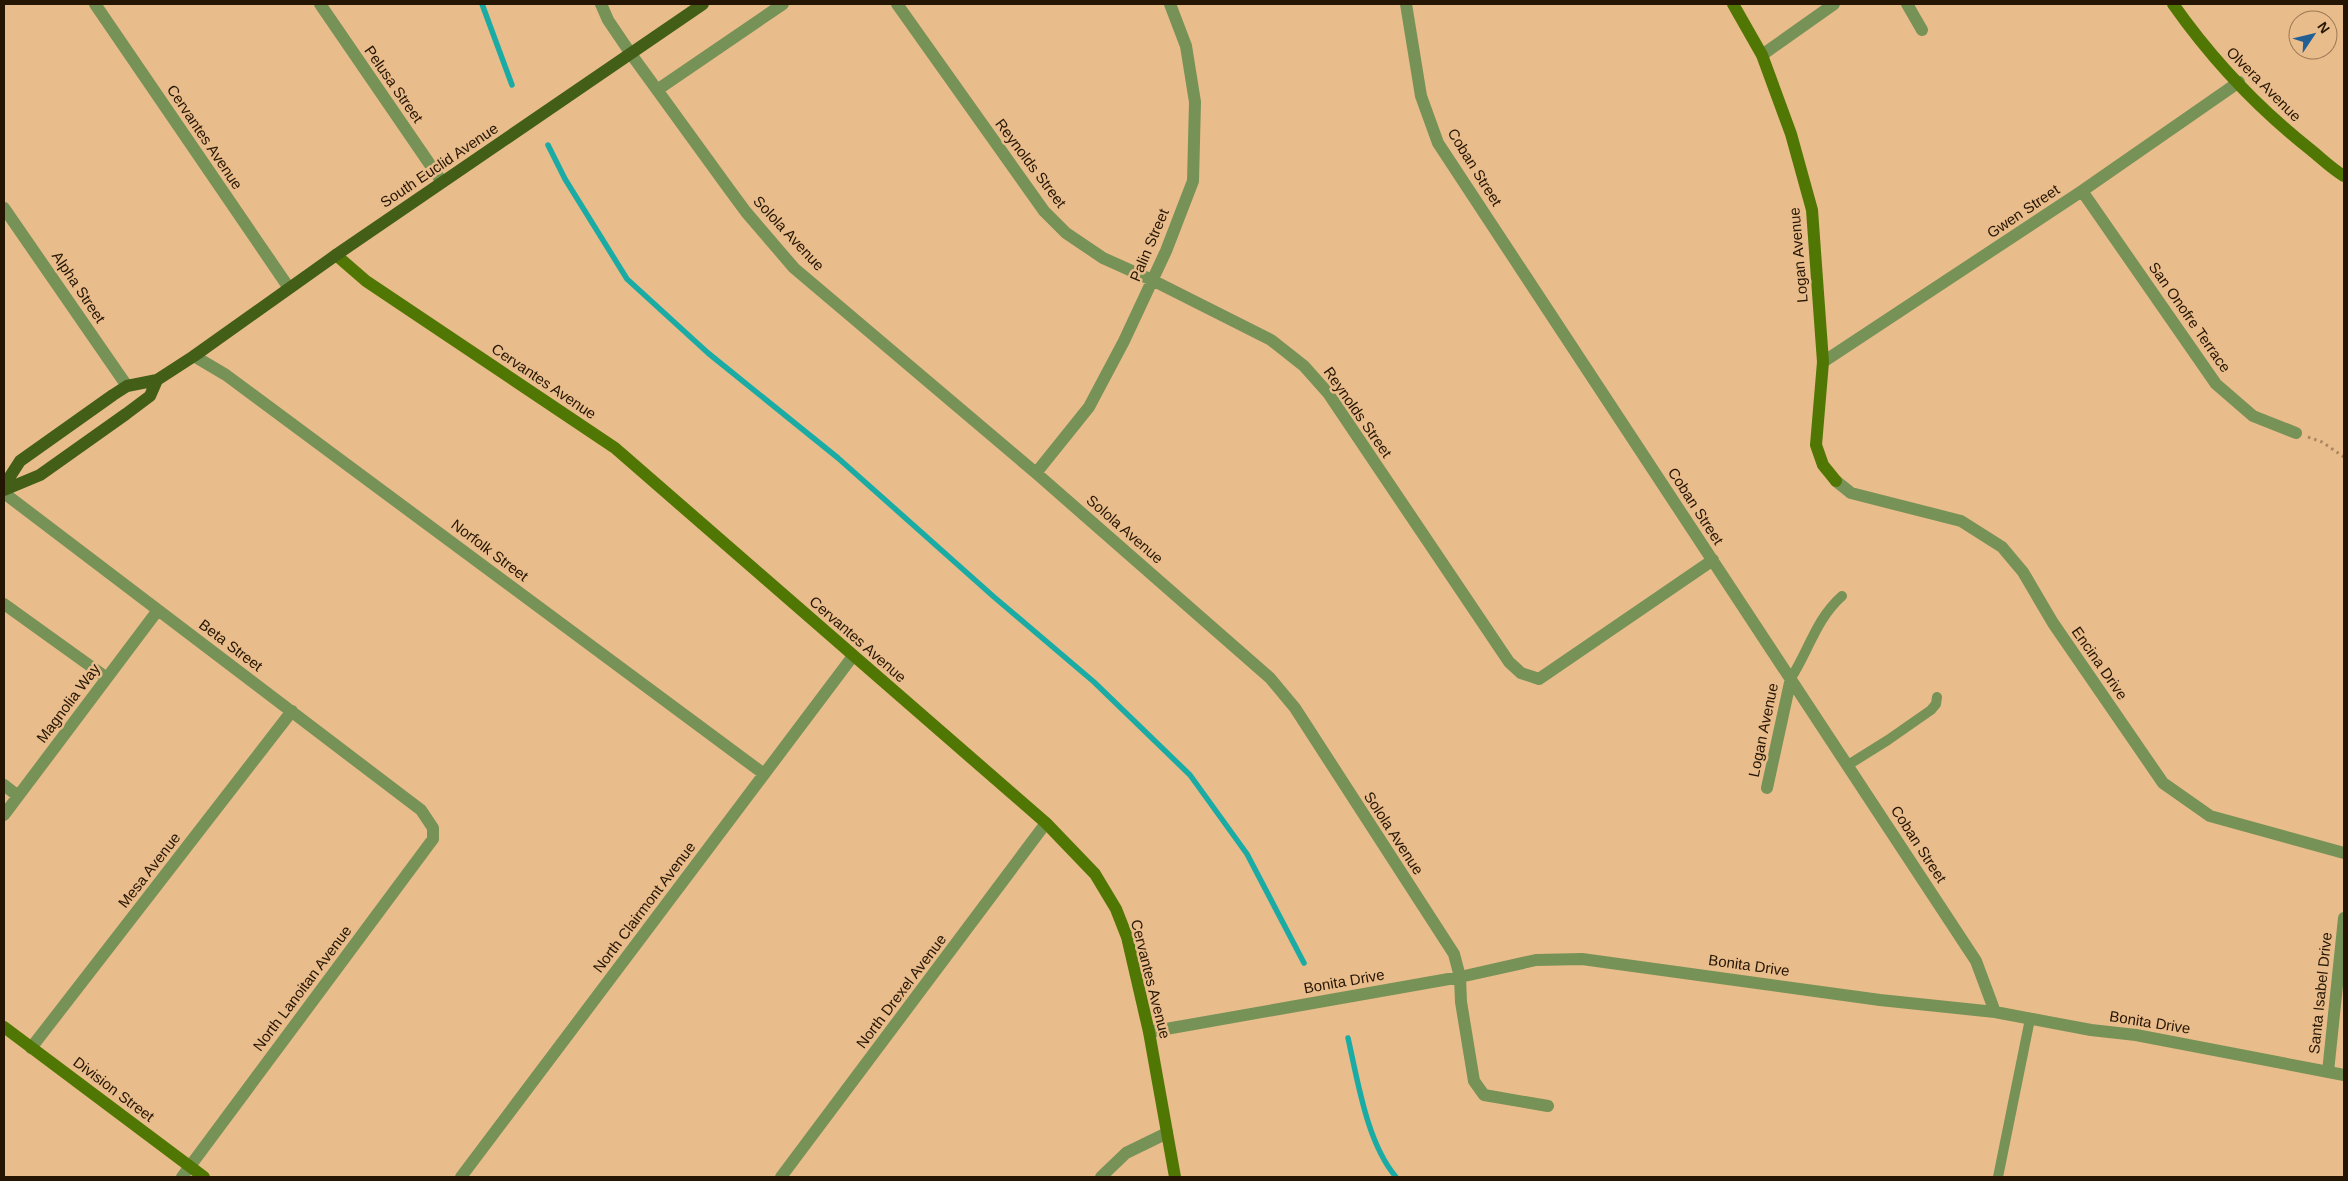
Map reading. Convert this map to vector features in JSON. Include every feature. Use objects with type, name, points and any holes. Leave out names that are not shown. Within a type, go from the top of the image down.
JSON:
[{"type":"main road","name":"South Euclid Avenue","points":[[157,380],[703,4]]},
{"type":"main road","points":[[4,489],[20,461],[127,386],[157,380]]},
{"type":"main road","points":[[4,489],[40,475],[126,414],[150,396],[157,380]]},
{"type":"street","name":"Cervantes Avenue","points":[[94,4],[289,288]]},
{"type":"street","name":"Pelusa Street","points":[[320,4],[442,182]]},
{"type":"street","points":[[657,90],[783,4]]},
{"type":"street","name":"Reynolds Street","points":[[897,4],[1044,211],[1066,233],[1102,258],[1152,280],[1271,340],[1304,366],[1333,401],[1509,662],[1521,673],[1539,679],[1713,560]]},
{"type":"street","name":"Palin Street","points":[[1036,473],[1089,406],[1124,341],[1166,251],[1193,181],[1195,102],[1186,46],[1170,4]]},
{"type":"street","name":"Coban Street","points":[[1406,4],[1421,96],[1438,143],[1976,961],[1995,1012]]},
{"type":"street","name":"Logan Avenue","points":[[1733,4],[1762,55],[1791,134],[1812,210],[1823,362],[1816,445],[1823,465],[1836,481]]},
{"type":"street","points":[[1762,55],[1834,4]]},
{"type":"street","points":[[1907,4],[1922,30]]},
{"type":"street","name":"Olvera Avenue","points":[[2173,4],[2198,39],[2239,82],[2292,135],[2344,176]]},
{"type":"street","name":"Solola Avenue","points":[[605,5],[608,20],[631,54],[746,212],[794,268],[1036,473],[1270,678],[1295,708],[1454,954],[1460,976],[1461,1002],[1474,1081],[1484,1095],[1548,1106]]},
{"type":"street","name":"Gwen Street","points":[[1823,362],[2082,191],[2239,82]]},
{"type":"street","name":"San Onofre Terrace","points":[[2082,191],[2216,384],[2253,416],[2296,433]]},
{"type":"street","name":"Alpha Street","points":[[4,208],[127,386]]},
{"type":"street","name":"Cervantes Avenue","points":[[336,255],[366,281],[616,448],[1046,823],[1095,874],[1116,909],[1127,937],[1149,1032],[1174,1177]]},
{"type":"street","name":"Norfolk Street","points":[[194,356],[226,375],[764,774]]},
{"type":"street","name":"Encina Drive","points":[[1836,481],[1851,493],[1961,521],[2002,547],[2024,572],[2053,623],[2163,783],[2210,816],[2344,853]]},
{"type":"street","name":"Beta Street","points":[[4,489],[158,610],[421,810],[433,828]]},
{"type":"street","points":[[4,604],[107,678]]},
{"type":"street","name":"Magnolia Way","points":[[4,815],[158,610]]},
{"type":"street","name":"North Clairmont Avenue","points":[[461,1177],[853,656]]},
{"type":"street","name":"Logan Avenue","points":[[1767,788],[1791,678]]},
{"type":"street","name":"Mesa Avenue","points":[[31,1048],[292,712]]},
{"type":"street","points":[[4,785],[18,796]]},
{"type":"street","name":"North Drexel Avenue","points":[[781,1177],[1046,823]]},
{"type":"street","name":"North Lanoitan Avenue","points":[[182,1177],[434,839],[433,828]]},
{"type":"street","name":"Santa Isabel Drive","points":[[2328,1072],[2344,918]]},
{"type":"street","name":"Bonita Drive","points":[[1149,1032],[1460,976],[1536,960],[1582,959],[1880,1000],[1995,1012],[2091,1030],[2136,1035],[2344,1075]]},
{"type":"street","name":"Division Street","points":[[4,1027],[204,1177]]},
{"type":"street","points":[[1100,1177],[1126,1154],[1167,1133]]},
{"type":"lane","points":[[1791,678],[1805,657],[1818,623],[1831,605],[1842,596]]},
{"type":"lane","points":[[1848,765],[1931,710],[1936,704],[1937,697]]},
{"type":"lane","points":[[1998,1177],[2030,1019]]},
{"type":"path","points":[[2296,433],[2322,442],[2344,456]]},
{"type":"waterway","points":[[482,4],[512,85]]},
{"type":"waterway","points":[[548,145],[565,179],[627,279],[708,353],[838,458],[994,597],[1094,682],[1190,775],[1247,854],[1304,963]]},
{"type":"waterway","points":[[1348,1038],[1371,1130],[1386,1163],[1396,1177]]}]
